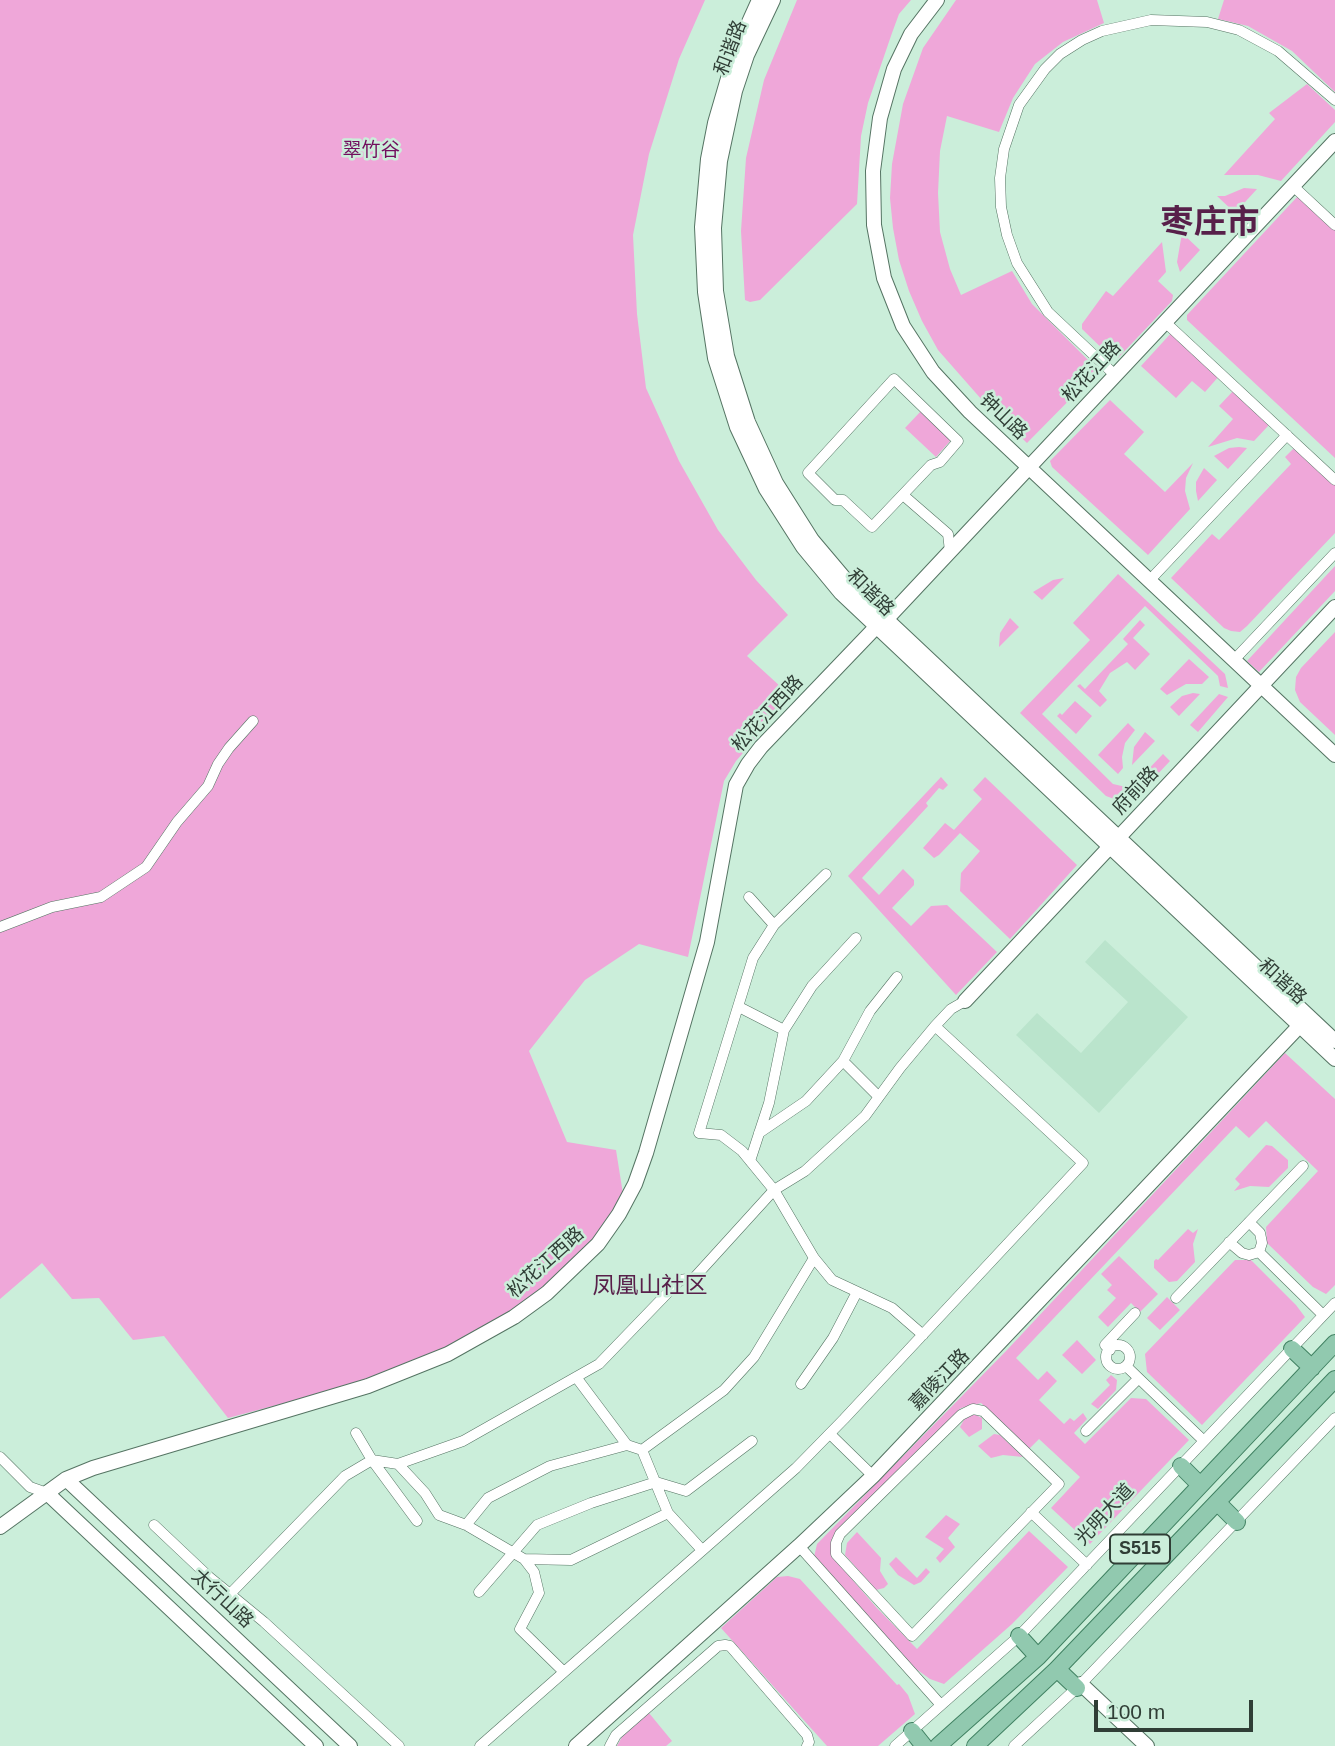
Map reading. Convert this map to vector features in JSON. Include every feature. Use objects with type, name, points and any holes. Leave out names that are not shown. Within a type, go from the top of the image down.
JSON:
[{"type":"main road","name":"S515","points":[[938,1746],[1038,1657],[1335,1343]]},
{"type":"main road","points":[[1292,1349],[1312,1368]]},
{"type":"main road","name":"S515","points":[[975,1746],[1057,1669],[1333,1385]]},
{"type":"main road","points":[[1181,1466],[1200,1485]]},
{"type":"main road","points":[[1218,1503],[1237,1522]]},
{"type":"main road","points":[[1019,1636],[1038,1657]]},
{"type":"main road","points":[[1057,1669],[1079,1686]]},
{"type":"main road","points":[[912,1731],[924,1746]]},
{"type":"street","name":"和谐路","points":[[759,0],[736,51],[724,88],[708,159],[702,260],[715,358],[725,396],[766,489],[782,517],[822,571],[1304,1021],[1335,1059]]},
{"type":"street","name":"和谐路","points":[[773,0],[759,25],[743,67],[729,114],[720,161],[714,260],[716,291],[727,356],[748,422],[776,484],[792,511],[831,564],[880,625]]},
{"type":"street","name":"钟山路","points":[[934,3],[911,34],[894,69],[880,118],[873,171],[874,225],[884,278],[903,326],[933,372],[970,412],[1335,755]]},
{"type":"street","points":[[1115,375],[1048,312],[1017,263],[1003,216],[1000,178],[1007,138],[1019,105],[1045,69],[1071,47],[1102,32],[1152,20],[1207,22],[1239,30],[1278,51],[1335,100]]},
{"type":"street","name":"松花江路","points":[[880,625],[1335,141]]},
{"type":"street","points":[[1293,186],[1335,225]]},
{"type":"street","points":[[1165,322],[1335,480]]},
{"type":"street","points":[[894,379],[958,441],[940,462],[931,465],[903,495],[872,527],[843,500],[835,500],[808,473],[894,379]]},
{"type":"street","points":[[1149,581],[1287,435]]},
{"type":"street","points":[[903,495],[948,534],[950,551]]},
{"type":"street","points":[[1234,660],[1335,552]]},
{"type":"street","name":"府前路","points":[[965,1001],[1335,607]]},
{"type":"street","name":"松花江西路","points":[[0,1527],[66,1479],[93,1468],[368,1386],[448,1354],[514,1317],[536,1301],[598,1244],[619,1214],[635,1184],[646,1153],[707,942],[736,785],[761,747],[880,625]]},
{"type":"street","points":[[0,927],[52,907],[101,897],[146,867],[177,822],[208,786],[229,748],[253,721]]},
{"type":"street","points":[[826,874],[774,925],[753,958],[699,1133],[720,1135],[742,1151],[774,1190],[814,1258],[832,1280],[892,1308],[923,1335]]},
{"type":"street","points":[[749,897],[774,925]]},
{"type":"street","points":[[750,1161],[769,1103],[784,1030],[812,986],[856,938]]},
{"type":"street","points":[[760,1133],[806,1101],[843,1061],[870,1011],[897,977]]},
{"type":"street","points":[[230,1594],[345,1476],[372,1461],[398,1464],[463,1441],[599,1364],[680,1280],[694,1278],[774,1190],[804,1171],[865,1116],[935,1026],[951,1009],[965,1001]]},
{"type":"street","points":[[739,1007],[784,1030]]},
{"type":"street","name":"和谐路","points":[[1304,1021],[1335,1041]]},
{"type":"street","name":"嘉陵江路","points":[[576,1746],[873,1476],[946,1402],[1304,1021]]},
{"type":"street","points":[[480,1746],[796,1468],[1083,1163],[935,1026]]},
{"type":"street","points":[[843,1061],[879,1097]]},
{"type":"street","points":[[1176,1298],[1303,1166]]},
{"type":"street","points":[[1248,1222],[1260,1233],[1262,1243],[1259,1252]]},
{"type":"street","points":[[1229,1242],[1241,1253],[1249,1255],[1259,1252]]},
{"type":"street","points":[[1259,1252],[1323,1315]]},
{"type":"street","points":[[642,1450],[724,1390],[754,1357],[814,1258]]},
{"type":"street","points":[[802,1384],[833,1338],[858,1292]]},
{"type":"street","name":"光明大道","points":[[895,1746],[1019,1636],[1335,1303]]},
{"type":"street","points":[[1110,1350],[1105,1345],[1135,1313]]},
{"type":"street","points":[[1120,1346],[1126,1349],[1130,1356],[1126,1366],[1119,1369],[1109,1364],[1107,1357],[1110,1350],[1120,1346]]},
{"type":"street","points":[[1126,1366],[1204,1441]]},
{"type":"street","points":[[576,1377],[626,1445]]},
{"type":"street","points":[[1086,1431],[1138,1379]]},
{"type":"street","points":[[973,1409],[983,1412],[1059,1484],[1031,1512],[912,1636],[836,1555],[836,1543],[840,1534],[961,1415],[973,1409]]},
{"type":"street","name":"S515","points":[[1014,1746],[1079,1686],[1335,1418]]},
{"type":"street","points":[[355,1433],[372,1461],[417,1521]]},
{"type":"street","points":[[830,1434],[873,1476]]},
{"type":"street","points":[[479,1592],[537,1525],[591,1503],[656,1482],[686,1491],[752,1441]]},
{"type":"street","points":[[466,1525],[488,1498],[550,1466],[626,1445],[642,1450],[668,1513],[702,1550]]},
{"type":"street","points":[[0,1457],[30,1487],[47,1493],[316,1746]]},
{"type":"street","points":[[398,1464],[425,1493],[439,1515],[466,1525],[524,1559],[534,1572],[539,1593],[520,1629],[564,1672]]},
{"type":"street","name":"太行山路","points":[[66,1479],[351,1746]]},
{"type":"street","points":[[1031,1512],[1087,1565]]},
{"type":"street","points":[[524,1559],[571,1560],[668,1513]]},
{"type":"street","points":[[154,1525],[399,1746]]},
{"type":"street","points":[[799,1546],[941,1705]]},
{"type":"street","points":[[610,1746],[616,1735],[718,1646],[726,1645],[730,1646],[807,1735],[807,1746]]},
{"type":"street","points":[[238,1673],[255,1656]]},
{"type":"street","points":[[1079,1686],[1147,1746]]},
{"type":"shaded area","points":[[1105,940],[1188,1017],[1099,1113],[1016,1035],[1037,1013],[1081,1053],[1128,1002],[1085,962]]},
{"type":"green space","name":"翠竹谷","points":[[0,0],[705,0],[679,59],[649,154],[633,235],[637,314],[646,388],[679,461],[718,530],[756,580],[788,615],[747,656],[792,697],[736,761],[724,781],[688,957],[639,944],[585,980],[529,1051],[567,1142],[616,1150],[623,1194],[596,1241],[530,1301],[449,1348],[371,1380],[228,1418],[164,1336],[133,1340],[99,1298],[72,1299],[42,1263],[0,1299]]},
{"type":"green space","points":[[797,0],[911,0],[899,14],[868,103],[861,136],[857,204],[760,300],[750,302],[745,300],[741,231],[746,158],[764,80]]},
{"type":"green space","points":[[956,0],[1097,0],[1104,23],[1063,42],[1035,64],[1013,98],[999,132],[947,116],[940,151],[940,232],[950,269],[961,295],[1012,271],[1032,304],[1096,368],[1097,372],[1027,443],[982,400],[938,350],[909,291],[893,228],[890,198],[892,164],[903,104],[923,48]]},
{"type":"green space","points":[[1224,0],[1335,0],[1335,92],[1292,51],[1248,26],[1218,19]]},
{"type":"green space","points":[[1307,84],[1335,110],[1335,122],[1281,181],[1258,175],[1224,175],[1275,119],[1269,113]]},
{"type":"green space","points":[[1244,188],[1257,189],[1235,213],[1217,196],[1225,196]]},
{"type":"green space","points":[[1298,196],[1335,225],[1335,458],[1187,320],[1187,315]]},
{"type":"green space","points":[[1182,233],[1200,250],[1180,272],[1177,262]]},
{"type":"green space","points":[[1162,242],[1166,272],[1158,281],[1173,295],[1172,301],[1118,358],[1112,358],[1082,329],[1082,324],[1106,291],[1113,296]]},
{"type":"green space","points":[[1173,331],[1220,375],[1205,392],[1192,381],[1176,398],[1141,366]]},
{"type":"green space","points":[[1235,389],[1269,421],[1268,426],[1254,441],[1237,438],[1208,447],[1233,419],[1219,406]]},
{"type":"green space","points":[[1110,400],[1144,432],[1124,454],[1165,492],[1193,463],[1186,478],[1185,491],[1190,509],[1148,555],[1052,467],[1050,461]]},
{"type":"green space","points":[[921,411],[951,440],[936,457],[905,428]]},
{"type":"green space","points":[[1295,447],[1335,482],[1335,533],[1247,626],[1240,632],[1231,631],[1224,628],[1171,578],[1212,534],[1219,540],[1291,464],[1285,457]]},
{"type":"green space","points":[[1229,448],[1247,448],[1228,469],[1214,456]]},
{"type":"green space","points":[[1204,468],[1217,480],[1198,501],[1196,482]]},
{"type":"green space","points":[[1335,566],[1335,591],[1259,672],[1247,661]]},
{"type":"green space","points":[[1118,574],[1225,674],[1228,688],[1220,686],[1218,676],[1145,606],[1042,714],[1113,784],[1126,787],[1129,799],[1117,800],[1106,796],[1020,713],[1090,640],[1073,623]]},
{"type":"green space","points":[[1064,578],[1042,600],[1033,592],[1053,580]]},
{"type":"green space","points":[[1010,618],[1019,627],[999,647],[1000,633]]},
{"type":"green space","points":[[1140,620],[1145,625],[1133,638],[1150,654],[1135,670],[1127,662],[1110,673],[1099,691],[1107,700],[1100,707],[1077,686],[1080,684],[1085,689],[1128,644],[1123,639]]},
{"type":"green space","points":[[1335,632],[1335,735],[1300,702],[1295,690],[1296,677],[1301,668]]},
{"type":"green space","points":[[1189,659],[1209,677],[1202,684],[1186,684],[1167,695],[1160,689]]},
{"type":"green space","points":[[1200,694],[1179,716],[1170,707],[1182,696]]},
{"type":"green space","points":[[1219,694],[1228,697],[1198,732],[1190,725]]},
{"type":"green space","points":[[1075,701],[1092,716],[1076,734],[1057,716],[1060,713],[1062,715]]},
{"type":"green space","points":[[1128,723],[1135,730],[1125,743],[1123,768],[1118,774],[1098,755]]},
{"type":"green space","points":[[1145,732],[1155,741],[1132,765],[1134,747]]},
{"type":"green space","points":[[1163,754],[1170,761],[1139,794],[1135,783]]},
{"type":"green space","points":[[941,777],[948,785],[943,790],[939,788],[926,803],[928,806],[862,878],[879,895],[903,869],[914,880],[914,885],[892,908],[911,926],[931,906],[947,905],[997,952],[956,995],[848,876]]},
{"type":"green space","points":[[985,777],[1077,865],[1010,939],[960,891],[961,873],[980,851],[960,833],[934,858],[923,848],[945,823],[954,830],[982,799],[973,790]]},
{"type":"green space","points":[[1285,1053],[1335,1099],[1335,1285],[1326,1294],[1313,1287],[1267,1243],[1266,1227],[1318,1171],[1266,1121],[1249,1138],[1236,1126],[1016,1358],[1038,1380],[1047,1371],[1057,1381],[1039,1400],[1064,1424],[1070,1418],[1074,1421],[1083,1413],[1087,1419],[1074,1433],[1085,1444],[1131,1398],[1146,1399],[1189,1440],[1090,1544],[1051,1508],[1080,1477],[1039,1439],[1029,1449],[981,1403],[961,1408],[841,1528],[831,1542],[832,1556],[917,1649],[1029,1531],[1068,1567],[1012,1624],[944,1684],[930,1679],[905,1661],[814,1557],[817,1544],[1007,1350]]},
{"type":"green space","points":[[1266,1145],[1272,1146],[1288,1160],[1288,1168],[1269,1187],[1250,1186],[1234,1191],[1240,1184],[1235,1179]]},
{"type":"green space","points":[[1188,1229],[1193,1233],[1198,1229],[1193,1244],[1195,1262],[1177,1281],[1169,1282],[1154,1268],[1154,1261]]},
{"type":"green space","points":[[1119,1256],[1158,1294],[1140,1312],[1131,1303],[1108,1327],[1098,1317],[1116,1298],[1107,1290],[1112,1285],[1101,1274]]},
{"type":"green space","points":[[1235,1260],[1251,1260],[1305,1317],[1202,1425],[1147,1372],[1145,1354]]},
{"type":"green space","points":[[1167,1297],[1180,1310],[1160,1330],[1147,1318]]},
{"type":"green space","points":[[1077,1340],[1096,1360],[1082,1374],[1062,1355]]},
{"type":"green space","points":[[1111,1375],[1117,1380],[1116,1390],[1098,1409],[1091,1404],[1110,1385],[1106,1380]]},
{"type":"green space","points":[[974,1414],[982,1418],[982,1429],[969,1437],[960,1427],[965,1418]]},
{"type":"green space","points":[[994,1434],[1000,1435],[1023,1457],[1003,1455],[991,1458],[978,1446]]},
{"type":"green space","points":[[946,1515],[960,1524],[948,1538],[955,1547],[940,1563],[936,1558],[944,1549],[925,1537]]},
{"type":"green space","points":[[857,1532],[881,1558],[880,1571],[888,1584],[884,1588],[876,1590],[845,1555],[847,1543]]},
{"type":"green space","points":[[896,1557],[917,1578],[926,1568],[930,1572],[914,1585],[898,1575],[889,1564]]},
{"type":"green space","points":[[777,1577],[800,1579],[908,1695],[915,1714],[878,1746],[827,1746],[721,1628]]},
{"type":"green space","points":[[649,1713],[672,1741],[666,1746],[617,1746],[622,1737]]},
{"type":"district","name":"枣庄市","points":[[1210,224]]},
{"type":"district","name":"凤凰山社区","points":[[650,1287]]}]
